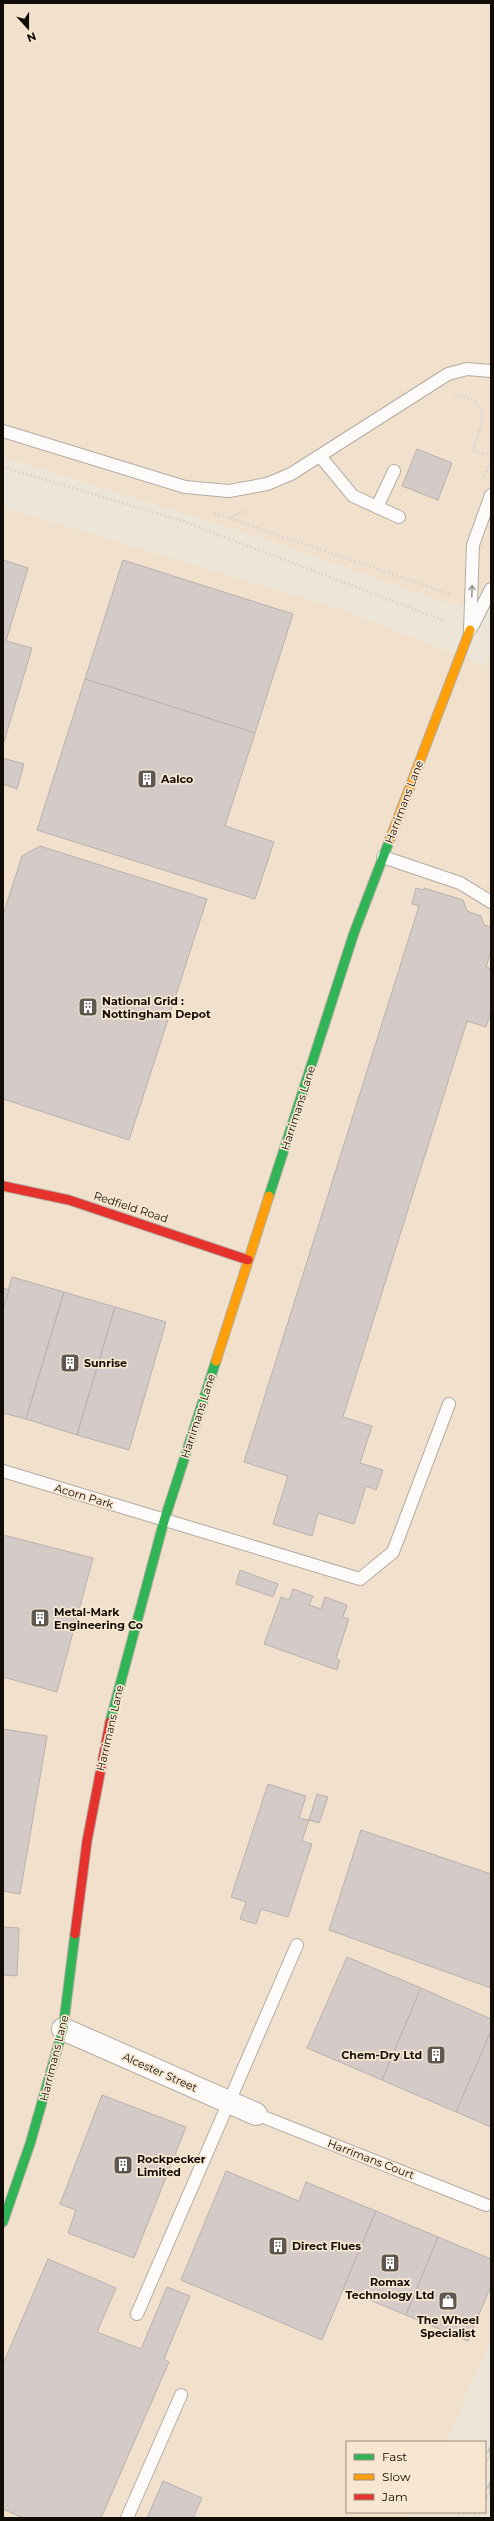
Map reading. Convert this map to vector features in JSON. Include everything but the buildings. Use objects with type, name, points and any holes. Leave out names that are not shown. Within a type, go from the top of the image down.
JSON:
[{"type":"street","name":"Harrimans Lane","points":[[3,2222],[30,2144],[63,2029],[87,1841],[104,1745],[164,1521],[354,933],[470,630]]},
{"type":"street","name":"Redfield Road","points":[[3,1186],[69,1200],[248,1260]]},
{"type":"street","name":"Alcester Street","points":[[63,2029],[256,2114]]},
{"type":"lane","points":[[3,431],[185,487],[229,491],[267,484],[291,474],[448,374],[467,369],[491,371]]},
{"type":"lane","points":[[320,456],[354,496],[399,517]]},
{"type":"lane","points":[[378,507],[394,471]]},
{"type":"lane","name":"Harrimans Lane","points":[[470,630],[473,545],[491,495]]},
{"type":"lane","name":"Harrimans Lane","points":[[470,630],[491,589]]},
{"type":"lane","points":[[383,857],[460,883],[491,902]]},
{"type":"lane","name":"Acorn Park","points":[[3,1471],[164,1521],[360,1579],[393,1552],[449,1404]]},
{"type":"lane","points":[[137,2314],[297,1945]]},
{"type":"lane","name":"Harrimans Court","points":[[256,2114],[486,2204]]},
{"type":"lane","points":[[127,2518],[181,2395]]},
{"type":"path","points":[[451,397],[470,398],[478,403],[484,419],[472,451],[491,455]]},
{"type":"path","points":[[3,467],[182,521],[452,624]]},
{"type":"path","points":[[252,508],[231,518],[455,595]]},
{"type":"shaded area","points":[[3,3],[491,3],[491,605],[444,602],[241,531],[3,457]]},
{"type":"shaded area","points":[[3,507],[343,610],[486,666],[491,653],[491,2339],[446,2441],[346,2441],[346,2513],[415,2513],[413,2518],[3,2518]]},
{"type":"railway","points":[[486,2459],[491,2448]]},
{"type":"railway","points":[[486,2495],[491,2483]]},
{"type":"railway","points":[[460,2518],[462,2513]]},
{"type":"railway","points":[[476,2518],[478,2513]]},
{"type":"traffic: fast","points":[[269,1196],[354,933],[390,839]]},
{"type":"traffic: fast","points":[[110,1722],[164,1521],[216,1361]]},
{"type":"traffic: fast","points":[[3,2222],[30,2144],[63,2029],[75,1934]]},
{"type":"traffic: slow","points":[[390,839],[470,630]]},
{"type":"traffic: slow","points":[[216,1361],[269,1196]]},
{"type":"traffic: jam","points":[[3,1186],[69,1200],[248,1260]]},
{"type":"traffic: jam","points":[[75,1934],[87,1841],[110,1722]]},
{"type":"place","name":"Aalco","points":[[147,779]]},
{"type":"place","name":"National Grid : Nottingham Depot","points":[[88,1007]]},
{"type":"place","name":"Sunrise","points":[[70,1363]]},
{"type":"place","name":"Metal-Mark Engineering Co","points":[[40,1618]]},
{"type":"place","name":"Chem-Dry Ltd","points":[[436,2055]]},
{"type":"place","name":"Rockpecker Limited","points":[[123,2165]]},
{"type":"place","name":"Direct Flues","points":[[278,2246]]},
{"type":"place","name":"Romax Technology Ltd","points":[[390,2263]]},
{"type":"place","name":"The Wheel Specialist","points":[[448,2301]]}]
